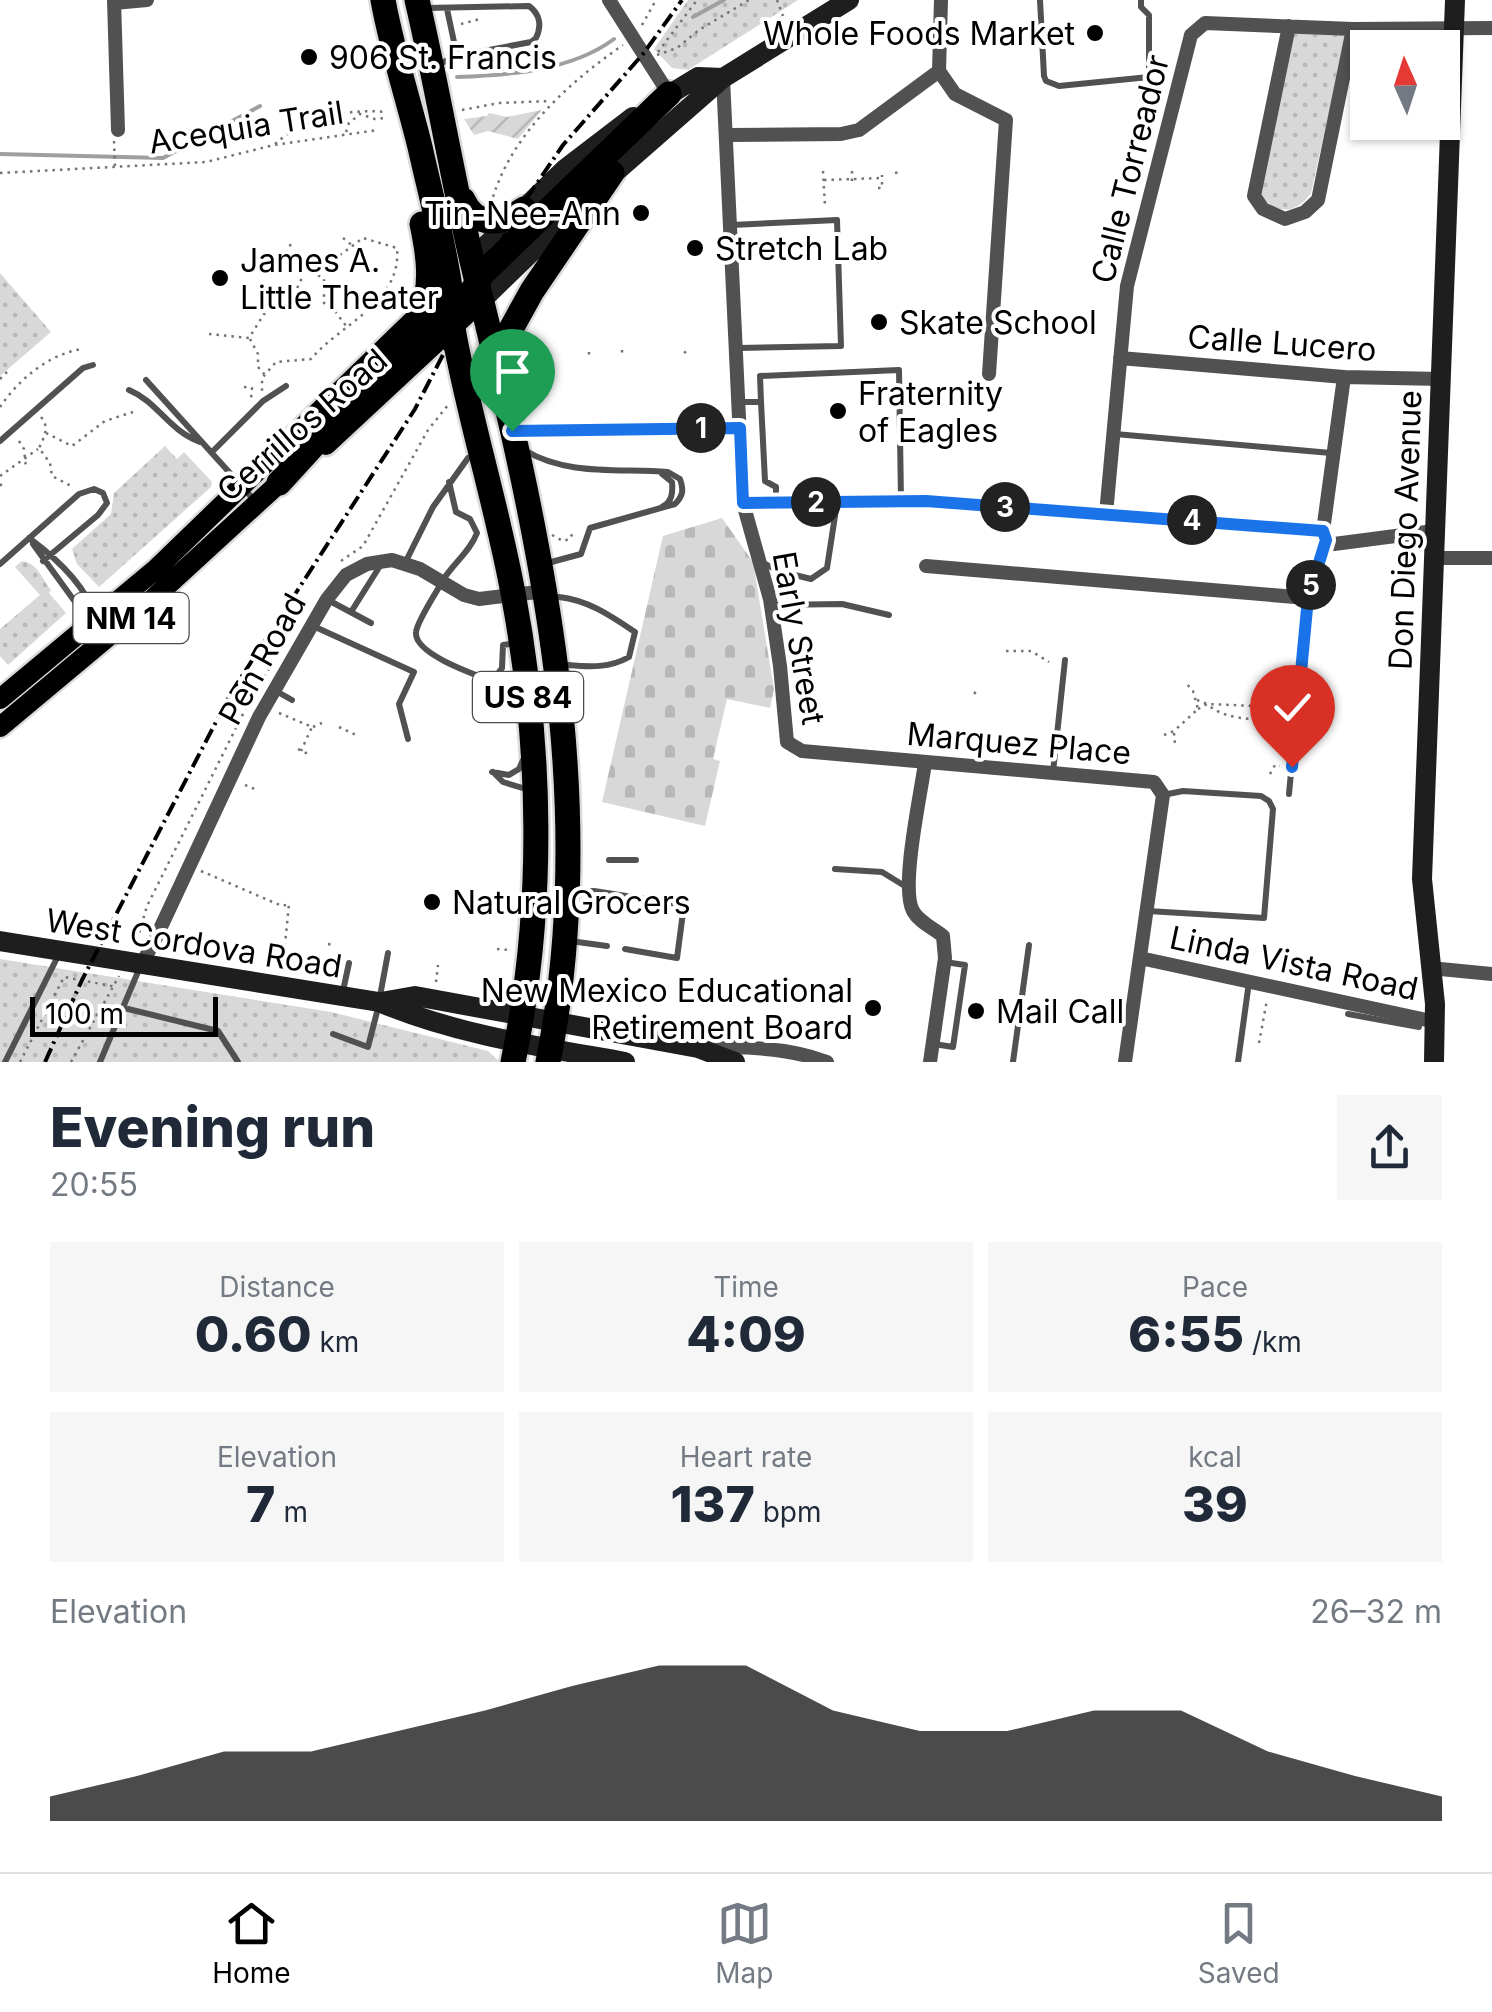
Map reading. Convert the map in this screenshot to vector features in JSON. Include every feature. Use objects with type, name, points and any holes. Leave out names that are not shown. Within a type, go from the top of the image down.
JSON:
[{"type":"highway","name":"US 84","points":[[383,0],[392,52],[418,140],[464,293],[514,438],[549,584],[568,804],[564,941],[549,1056]]},
{"type":"highway","name":"US 84","points":[[418,4],[469,203],[459,391],[482,455],[511,583],[512,644],[528,687],[534,792],[533,899],[517,1041]]},
{"type":"highway","points":[[392,52],[394,94],[426,252],[426,296],[420,314]]},
{"type":"highway","points":[[279,483],[344,412],[669,94]]},
{"type":"highway","points":[[514,438],[506,356],[511,328],[612,173]]},
{"type":"highway","points":[[469,203],[472,215],[484,221],[498,222],[524,209]]},
{"type":"main road","name":"Cerrillos Road","points":[[0,727],[110,636],[250,495],[420,314],[464,293],[724,78],[849,0]]},
{"type":"main road","name":"Don Diego Avenue","points":[[1434,1062],[1428,1024],[1430,968],[1422,880],[1455,0]]},
{"type":"main road","name":"Cerrillos Road","points":[[464,293],[524,209],[587,150],[698,77],[724,78]]},
{"type":"main road","name":"Cerrillos Road","points":[[0,699],[250,495],[279,483]]},
{"type":"main road","name":"West Cordova Road","points":[[0,941],[379,1002],[415,996],[549,1056],[625,1062]]},
{"type":"main road","name":"West Cordova Road","points":[[517,1041],[555,1022],[698,1048],[735,1062]]},
{"type":"street","points":[[116,136],[114,2],[147,0]]},
{"type":"street","points":[[610,0],[669,94]]},
{"type":"street","points":[[941,0],[939,71],[955,94],[1006,120],[989,374]]},
{"type":"street","name":"Calle Torreador","points":[[1106,514],[1127,286],[1191,34],[1205,23],[1289,26]]},
{"type":"street","points":[[1353,28],[1318,200],[1305,212],[1285,219],[1263,209],[1254,196],[1289,26],[1492,28]]},
{"type":"street","points":[[728,134],[840,134],[859,130],[939,71]]},
{"type":"street","name":"Early Street","points":[[724,78],[743,503],[771,606],[787,742],[802,751],[834,754]]},
{"type":"street","name":"Calle Lucero","points":[[1120,358],[1344,377],[1441,379]]},
{"type":"street","points":[[926,566],[1308,598],[1324,536],[1344,377]]},
{"type":"street","points":[[743,503],[901,501],[1106,514],[1324,536],[1334,544],[1434,531]]},
{"type":"street","points":[[1434,558],[1492,558]]},
{"type":"street","points":[[383,561],[405,563],[464,595],[479,598],[511,583],[549,584]]},
{"type":"street","name":"Pen Road","points":[[140,966],[154,944],[223,788],[327,599],[346,574],[383,561]]},
{"type":"street","name":"Marquez Place","points":[[834,754],[1154,782],[1163,795],[1125,1062]]},
{"type":"street","points":[[925,763],[910,907],[919,920],[943,936],[944,962],[930,1062]]},
{"type":"street","name":"Linda Vista Road","points":[[1140,958],[1428,1024]]},
{"type":"street","points":[[1430,968],[1492,974]]},
{"type":"street","points":[[698,1048],[745,1047],[826,1062]]},
{"type":"lane","points":[[1040,0],[1044,76],[1046,82],[1059,86],[1149,77],[1149,15],[1141,0]]},
{"type":"lane","points":[[418,4],[447,9],[529,6],[537,12],[540,24],[531,42],[457,56],[432,68]]},
{"type":"lane","points":[[447,9],[457,56]]},
{"type":"lane","points":[[731,224],[838,220],[841,346],[736,348]]},
{"type":"lane","points":[[0,442],[83,368],[93,365]]},
{"type":"lane","points":[[776,503],[776,488],[765,482],[760,376],[900,370],[901,501]]},
{"type":"lane","points":[[146,380],[250,495]]},
{"type":"lane","points":[[212,452],[262,401],[286,386]]},
{"type":"lane","points":[[129,390],[143,396],[172,428],[201,443]]},
{"type":"lane","points":[[739,402],[761,402]]},
{"type":"lane","points":[[514,438],[740,428]]},
{"type":"lane","points":[[1114,434],[1334,454]]},
{"type":"lane","points":[[514,438],[536,458],[574,469],[668,472],[680,479],[684,488],[675,504],[590,528],[581,554],[549,584]]},
{"type":"lane","points":[[405,563],[449,482],[468,458],[482,455]]},
{"type":"lane","points":[[449,482],[456,512],[470,519],[477,533],[472,546],[442,582],[416,628],[416,638],[424,650],[492,680],[512,688],[528,687]]},
{"type":"lane","points":[[0,564],[6,553],[30,538],[79,494],[94,489],[103,493],[107,503],[98,515],[44,560]]},
{"type":"lane","points":[[760,562],[779,572],[812,579],[827,568],[837,502]]},
{"type":"lane","points":[[30,538],[81,610],[96,617]]},
{"type":"lane","points":[[30,538],[52,555],[90,602],[110,636]]},
{"type":"lane","points":[[351,612],[383,561]]},
{"type":"lane","points":[[511,583],[549,584],[635,632],[629,657],[618,664],[568,665]]},
{"type":"lane","points":[[1289,794],[1308,598]]},
{"type":"lane","points":[[327,599],[371,623]]},
{"type":"lane","points":[[771,606],[842,604],[889,614]]},
{"type":"lane","points":[[312,626],[414,672],[400,704],[408,739]]},
{"type":"lane","points":[[492,680],[512,644]]},
{"type":"lane","points":[[1053,774],[1065,660]]},
{"type":"lane","points":[[274,691],[292,700]]},
{"type":"lane","points":[[530,716],[523,728],[519,769],[509,775],[492,772],[502,782],[568,804]]},
{"type":"lane","points":[[1147,911],[1264,918],[1273,809],[1269,800],[1261,796],[1183,791],[1163,795]]},
{"type":"lane","points":[[609,860],[636,860]]},
{"type":"lane","points":[[836,869],[882,872],[910,889]]},
{"type":"lane","points":[[566,892],[594,892],[684,905],[677,958],[624,949]]},
{"type":"lane","points":[[564,941],[607,946]]},
{"type":"lane","points":[[1012,1062],[1029,945]]},
{"type":"lane","points":[[6,1062],[60,953]]},
{"type":"lane","points":[[333,1034],[368,1048],[388,953]]},
{"type":"lane","points":[[342,997],[349,963]]},
{"type":"lane","points":[[100,1062],[140,966]]},
{"type":"lane","points":[[1238,1062],[1249,981]]},
{"type":"lane","points":[[124,1008],[218,1031],[238,1062]]},
{"type":"lane","points":[[1348,1014],[1428,1024]]},
{"type":"path","points":[[638,31],[656,0]]},
{"type":"path","points":[[656,55],[697,0]]},
{"type":"path","points":[[656,55],[677,48],[748,0]]},
{"type":"path","points":[[776,0],[783,16]]},
{"type":"path","points":[[460,24],[480,19]]},
{"type":"path","points":[[469,203],[497,181],[508,160],[553,101],[594,64],[626,44]]},
{"type":"path","points":[[656,55],[660,61]]},
{"type":"path","points":[[462,110],[500,103],[553,101]]},
{"type":"path","points":[[274,145],[288,132],[306,124],[359,110],[384,112]]},
{"type":"path","points":[[346,133],[360,114],[385,118]]},
{"type":"path","name":"Acequia Trail","points":[[0,172],[206,162],[274,145],[378,130]]},
{"type":"path","points":[[116,136],[116,169]]},
{"type":"path","points":[[852,171],[852,182]]},
{"type":"path","points":[[823,172],[825,206]]},
{"type":"path","points":[[824,180],[852,182],[882,176],[882,188],[878,188]]},
{"type":"path","points":[[342,238],[354,247]]},
{"type":"path","points":[[249,338],[264,314],[292,300],[307,267],[321,260],[330,262],[363,238],[397,248],[398,261],[382,296],[311,360],[276,362],[265,374],[262,393]]},
{"type":"path","points":[[290,244],[293,259],[324,279],[324,304],[348,328]]},
{"type":"path","points":[[209,334],[249,338]]},
{"type":"path","points":[[249,338],[258,354],[258,368],[265,374]]},
{"type":"path","points":[[0,406],[38,368],[82,349]]},
{"type":"path","points":[[0,379],[7,372]]},
{"type":"path","points":[[244,387],[252,388],[251,400]]},
{"type":"path","points":[[362,546],[428,430],[459,391]]},
{"type":"path","points":[[46,433],[72,446],[106,421],[133,412]]},
{"type":"path","points":[[0,476],[39,448],[46,433],[46,422],[40,416]]},
{"type":"path","points":[[20,441],[26,468]]},
{"type":"path","points":[[39,448],[50,464],[52,476],[73,486]]},
{"type":"path","points":[[1006,651],[1030,651],[1048,662]]},
{"type":"path","points":[[1186,683],[1198,709]]},
{"type":"path","points":[[1196,700],[1207,704],[1280,707],[1285,718],[1279,724],[1238,719],[1210,709],[1207,704]]},
{"type":"path","points":[[1164,735],[1207,704]]},
{"type":"path","points":[[279,713],[312,728]]},
{"type":"path","points":[[310,754],[300,750],[312,728],[322,723]]},
{"type":"path","points":[[339,727],[358,736]]},
{"type":"path","points":[[1174,731],[1175,744]]},
{"type":"path","points":[[1270,774],[1274,765],[1284,766]]},
{"type":"path","points":[[243,784],[257,790]]},
{"type":"path","points":[[200,870],[282,906],[289,904],[285,944]]},
{"type":"path","points":[[289,918],[298,921]]},
{"type":"path","points":[[288,925],[296,928]]},
{"type":"path","points":[[286,937],[294,939]]},
{"type":"path","points":[[497,948],[520,951]]},
{"type":"path","points":[[436,983],[438,965]]},
{"type":"path","points":[[20,1062],[64,976],[115,987],[70,1062]]},
{"type":"path","points":[[1259,1043],[1268,992]]},
{"type":"green space","points":[[688,0],[798,0],[688,70],[672,68],[654,49]]},
{"type":"green space","points":[[1292,30],[1347,33],[1311,193],[1298,206],[1285,210],[1272,206],[1258,194]]},
{"type":"green space","points":[[542,110],[518,139],[488,131],[474,135],[464,119],[489,113],[507,117]]},
{"type":"green space","points":[[0,273],[51,332],[0,376]]},
{"type":"green space","points":[[165,446],[177,459],[184,452],[212,482],[211,487],[99,587],[77,564],[72,549],[111,514],[114,493]]},
{"type":"green space","points":[[722,518],[753,562],[774,689],[770,708],[727,699],[713,759],[720,761],[705,826],[602,802],[663,536]]},
{"type":"green space","points":[[22,561],[36,568],[51,590],[49,593],[66,613],[8,665],[0,656],[0,629],[40,595],[15,567]]},
{"type":"green space","points":[[0,959],[331,1012],[488,1051],[500,1062],[0,1062]]},
{"type":"waterway","points":[[693,17],[724,0]]},
{"type":"waterway","points":[[457,77],[518,73],[559,65],[614,39]]},
{"type":"waterway","points":[[0,154],[163,158],[260,106]]},
{"type":"railway","points":[[45,1062],[82,980],[231,693],[415,409],[514,217],[563,145],[643,54],[682,0]]},
{"type":"place","name":"Whole Foods Market","points":[[1095,33]]},
{"type":"place","name":"906 St. Francis","points":[[309,57]]},
{"type":"place","name":"Tin-Nee-Ann","points":[[641,213]]},
{"type":"place","name":"Stretch Lab","points":[[695,248]]},
{"type":"place","name":"James A. Little Theater","points":[[220,278]]},
{"type":"place","name":"Skate School","points":[[879,322]]},
{"type":"place","name":"Fraternity of Eagles","points":[[838,411]]},
{"type":"place","name":"Natural Grocers","points":[[432,902]]},
{"type":"place","name":"New Mexico Educational Retirement Board","points":[[873,1008]]},
{"type":"place","name":"Mail Call","points":[[976,1011]]},
{"type":"route","points":[[512,431],[740,428],[743,503],[926,501],[1323,531],[1326,540],[1308,598],[1292,767]]}]
